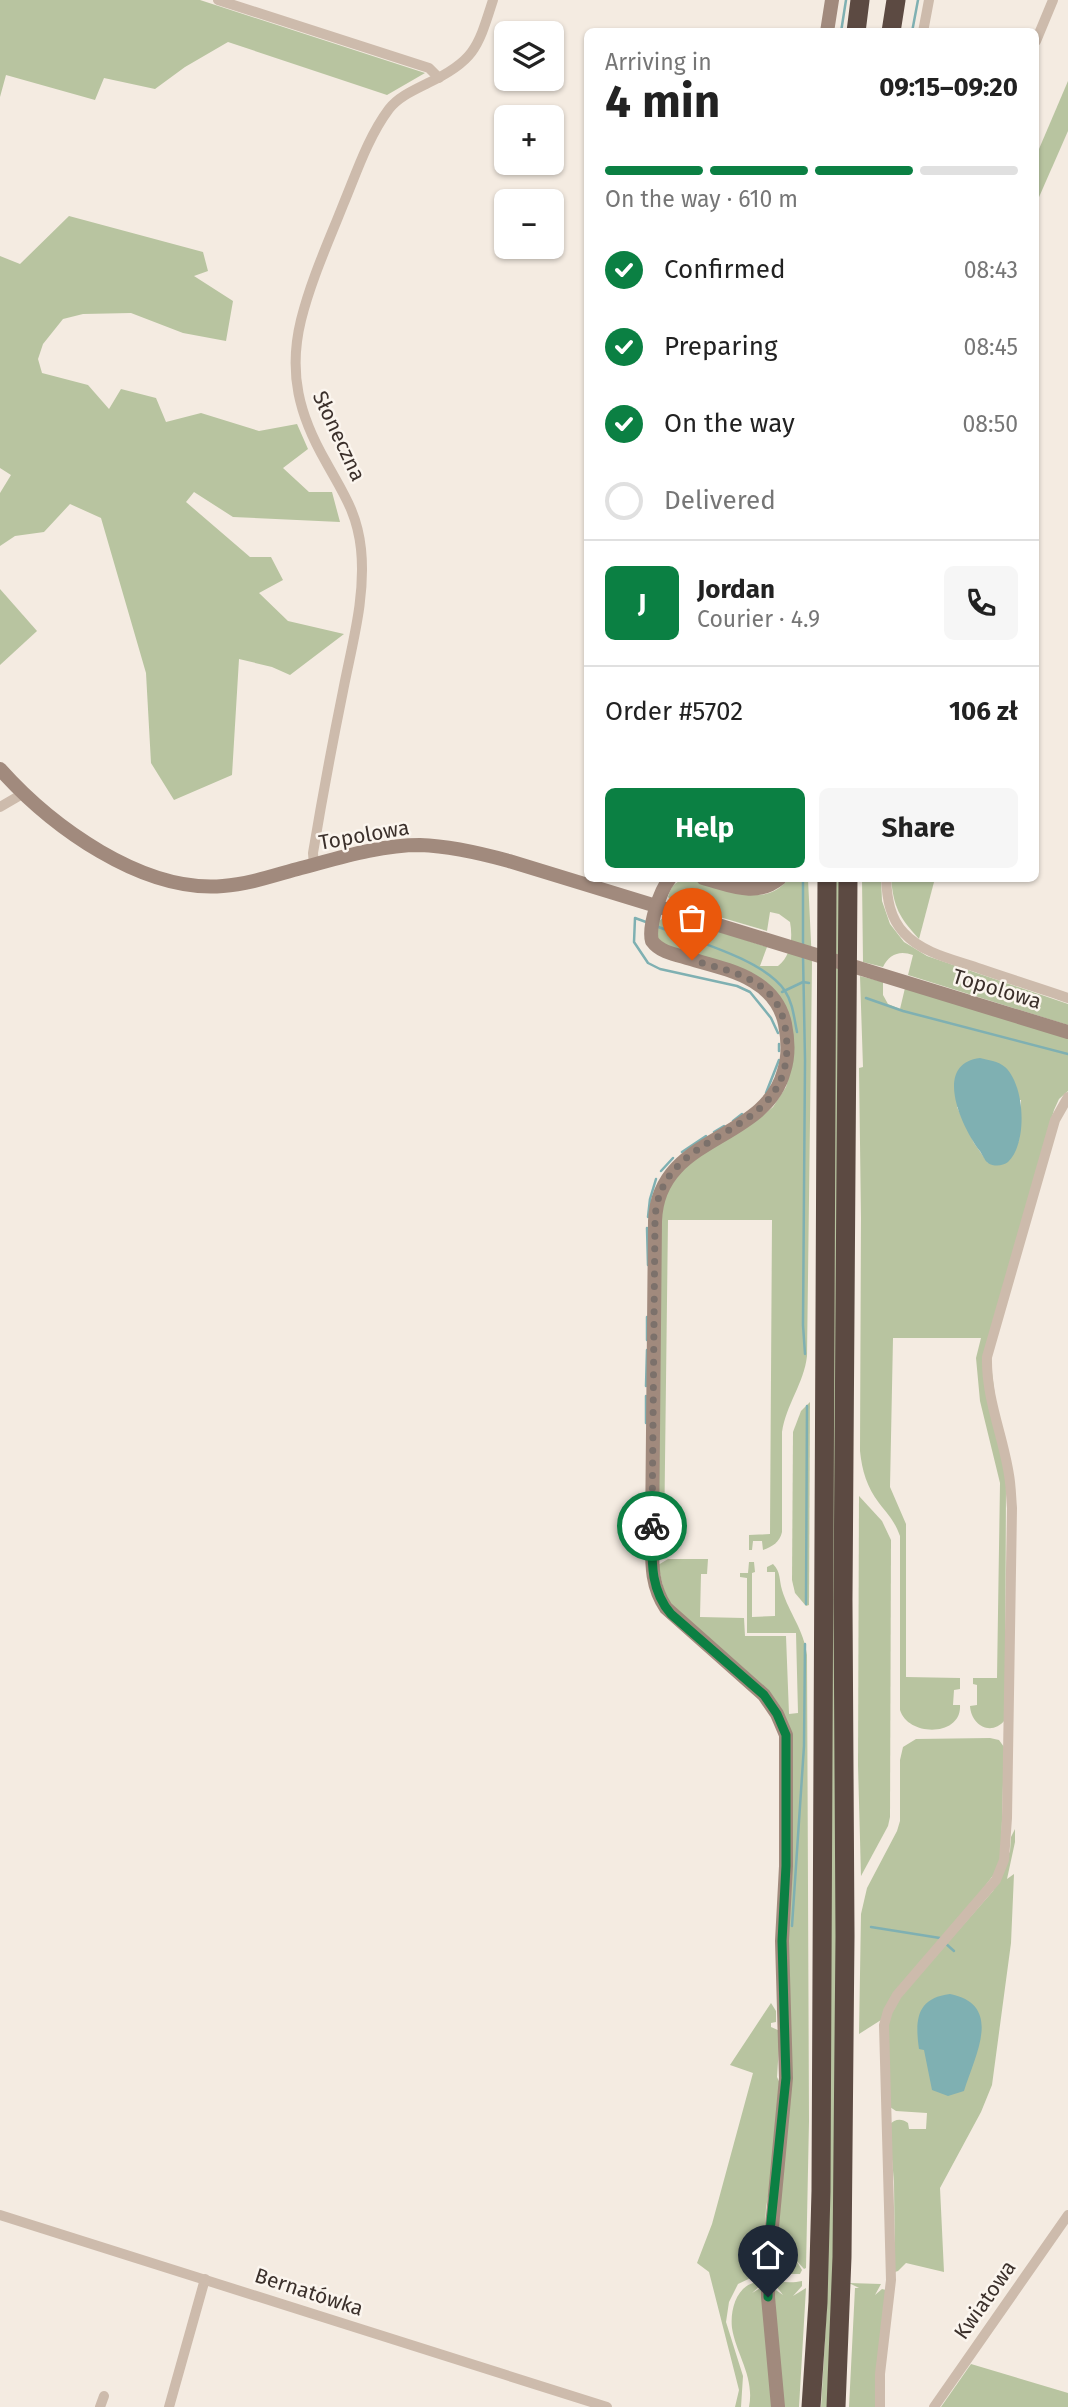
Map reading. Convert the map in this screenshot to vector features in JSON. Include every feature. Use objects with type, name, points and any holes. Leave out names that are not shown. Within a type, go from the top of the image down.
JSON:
[{"type":"highway","points":[[856,28],[860,0]]},
{"type":"highway","points":[[892,28],[896,0]]},
{"type":"highway","points":[[811,2407],[820,2254],[827,882]]},
{"type":"highway","points":[[836,2407],[842,2257],[845,1936],[845,1051],[848,882]]},
{"type":"street","points":[[218,0],[429,68],[439,78]]},
{"type":"street","name":"Słoneczna","points":[[314,865],[313,853],[363,579],[361,549],[350,503],[325,461],[302,411],[295,372],[301,321],[314,277],[356,173],[381,122],[399,99],[460,66],[474,52],[482,37],[493,0]]},
{"type":"street","points":[[828,28],[832,0]]},
{"type":"street","points":[[924,28],[929,0]]},
{"type":"street","points":[[1039,34],[1053,0]]},
{"type":"street","name":"Topolowa","points":[[0,769],[52,819],[92,846],[139,870],[178,883],[204,886],[240,884],[392,847],[445,847],[496,858],[1068,1032]]},
{"type":"street","points":[[0,807],[24,793]]},
{"type":"street","points":[[668,882],[650,931],[655,945],[670,953],[738,974],[760,984],[773,998],[780,1011],[785,1026],[787,1048],[781,1083],[771,1099],[748,1118],[687,1157],[674,1169],[659,1193],[655,1220],[652,1538],[655,1588],[661,1600],[671,1614],[770,1701],[785,1729],[786,1866],[782,1941],[786,2078],[768,2269],[778,2407]]},
{"type":"street","points":[[720,882],[753,890],[774,882]]},
{"type":"street","points":[[886,882],[888,902],[893,917],[900,929],[915,943],[947,957],[1068,998]]},
{"type":"street","points":[[880,2407],[880,2374],[891,2269],[883,2045],[886,2018],[897,1995],[911,1977],[992,1886],[1004,1860],[1012,1508],[1009,1474],[989,1395],[988,1357],[1055,1120],[1068,1097]]},
{"type":"street","name":"Bernatówka","points":[[0,2215],[607,2407]]},
{"type":"street","name":"Kwiatowa","points":[[934,2407],[1068,2215]]},
{"type":"street","points":[[169,2407],[205,2279]]},
{"type":"green space","points":[[0,0],[200,0],[425,73],[387,95],[228,42],[185,67],[155,89],[104,78],[95,100],[6,75],[0,97]]},
{"type":"green space","points":[[1068,81],[1068,131],[1039,197],[1039,149]]},
{"type":"green space","points":[[69,216],[203,252],[208,271],[194,276],[233,301],[226,341],[183,333],[131,313],[83,314],[63,319],[43,344],[38,359],[42,373],[88,385],[109,409],[121,389],[156,398],[166,422],[201,413],[259,431],[297,424],[308,449],[283,468],[309,492],[332,492],[340,522],[233,517],[194,492],[186,502],[250,557],[271,557],[283,580],[259,593],[288,621],[344,634],[290,675],[272,667],[239,659],[232,775],[174,800],[151,763],[146,673],[101,518],[70,504],[44,532],[15,536],[0,546],[0,493],[11,475],[0,468],[0,256],[20,264]]},
{"type":"green space","points":[[0,589],[37,631],[0,665]]},
{"type":"green space","points":[[678,882],[697,882],[752,895],[777,889],[785,882],[808,882],[812,963],[807,1356],[782,1432],[782,1532],[777,1541],[769,1547],[763,1550],[762,1541],[753,1541],[752,1550],[749,1550],[749,1535],[770,1534],[772,1220],[668,1220],[664,1544],[669,1550],[657,1544],[659,1215],[663,1195],[683,1167],[773,1107],[786,1087],[792,1064],[774,990],[664,945],[656,936],[658,922],[664,917],[675,917],[767,947],[760,966],[778,966],[788,952],[791,934],[790,922],[779,914],[770,912],[767,931],[675,904],[668,897],[673,885]]},
{"type":"green space","points":[[833,882],[841,882],[836,2232],[828,2407],[821,2407],[827,2303]]},
{"type":"green space","points":[[862,882],[881,882],[882,901],[890,924],[904,942],[927,956],[1068,1004],[1068,1025],[908,975],[913,955],[895,954],[883,967],[863,962]]},
{"type":"green space","points":[[891,882],[934,882],[919,939],[899,912]]},
{"type":"green space","points":[[860,976],[883,982],[883,995],[888,1004],[900,1009],[905,988],[1068,1037],[1068,1091],[1059,1099],[1054,1110],[988,1341],[1006,1484],[1005,1720],[994,1728],[978,1723],[970,1706],[977,1705],[977,1685],[973,1684],[973,1678],[997,1678],[1000,1483],[980,1401],[976,1358],[981,1338],[893,1338],[890,1487],[906,1524],[906,1677],[960,1678],[960,1689],[954,1690],[953,1705],[960,1705],[958,1716],[944,1728],[923,1729],[913,1725],[905,1719],[900,1710],[900,1536],[868,1485],[860,1451],[859,1068],[863,1067]],"holes":[[[1021,1100],[1019,1141],[988,1163],[974,1143],[957,1107]]]},
{"type":"green space","points":[[810,1402],[809,1605],[806,1606],[795,1593],[792,1580],[793,1432],[801,1411]]},
{"type":"green space","points":[[859,1496],[882,1521],[891,1540],[890,1817],[888,1826],[861,1876],[858,1765]]},
{"type":"green space","points":[[668,1559],[708,1559],[707,1574],[701,1574],[700,1617],[744,1618],[745,1636],[786,1636],[789,1714],[798,1713],[796,1633],[747,1633],[747,1578],[740,1577],[740,1573],[748,1573],[749,1562],[754,1562],[755,1572],[752,1573],[752,1617],[775,1616],[775,1572],[767,1572],[767,1567],[773,1564],[779,1573],[782,1590],[803,1638],[807,1655],[809,2121],[806,2268],[796,2260],[802,2270],[800,2274],[759,2274],[738,2284],[729,2302],[726,2322],[743,2376],[741,2407],[735,2407],[739,2390],[709,2272],[697,2263],[712,2224],[753,2073],[730,2065],[771,2003],[776,2011],[776,2022],[771,2023],[771,2027],[780,2031],[777,2077],[782,2088],[778,2138],[766,2208],[763,2268],[753,2260],[761,2270],[776,2270],[784,2263],[782,2260],[772,2268],[789,2076],[788,1731],[666,1599],[658,1565]]},
{"type":"green space","points":[[916,1739],[999,1740],[1004,1747],[1001,1857],[995,1873],[881,2020],[859,2034],[861,1914],[867,1888],[900,1821],[900,1760],[903,1747]]},
{"type":"green space","points":[[1015,1829],[1007,1879],[1014,1874],[1011,1943],[992,2085],[981,2112],[940,2188],[944,2272],[906,2263],[895,2272],[894,2182],[889,2125],[900,2120],[908,2123],[909,2129],[926,2129],[927,2113],[896,2111],[890,2107],[886,2036],[890,2016],[899,1998],[993,1891],[1010,1851],[1011,1837]]},
{"type":"green space","points":[[802,2281],[802,2286],[793,2296],[806,2288],[799,2407],[784,2407],[773,2288],[783,2295],[776,2286],[761,2285],[752,2293],[762,2287],[773,2407],[749,2407],[747,2376],[732,2328],[735,2301],[742,2290],[753,2283]]},
{"type":"green space","points":[[849,2283],[881,2284],[875,2295],[882,2289],[886,2290],[875,2407],[849,2407],[855,2288],[859,2288]]},
{"type":"green space","points":[[971,2364],[1068,2393],[1068,2407],[941,2407]]},
{"type":"water","points":[[980,1058],[1005,1067],[1012,1075],[1020,1100],[1019,1142],[1008,1162],[1001,1165],[993,1165],[985,1160],[965,1127],[955,1098],[957,1072],[965,1063]]},
{"type":"water","points":[[950,1994],[967,2000],[977,2009],[981,2020],[981,2033],[964,2091],[948,2096],[932,2090],[924,2050],[919,2049],[917,2029],[924,2006],[930,2000]]},
{"type":"waterway","points":[[842,28],[846,0]]},
{"type":"waterway","points":[[913,28],[918,0]]},
{"type":"waterway","points":[[803,882],[803,944]]},
{"type":"waterway","points":[[646,922],[635,918],[634,942],[648,963],[660,969],[737,986],[750,992],[771,1018],[778,1033]]},
{"type":"waterway","points":[[656,926],[726,952],[761,969],[785,991],[790,1000],[797,1032]]},
{"type":"waterway","points":[[803,955],[805,1354]]},
{"type":"waterway","points":[[782,992],[803,982],[809,983]]},
{"type":"waterway","points":[[866,998],[903,1011],[1068,1054]]},
{"type":"waterway","points":[[779,1044],[779,1051]]},
{"type":"waterway","points":[[766,1093],[779,1060]]},
{"type":"waterway","points":[[733,1121],[742,1114]]},
{"type":"waterway","points":[[714,1132],[724,1126]]},
{"type":"waterway","points":[[682,1152],[706,1136]]},
{"type":"waterway","points":[[661,1171],[673,1158]]},
{"type":"waterway","points":[[648,1217],[656,1179]]},
{"type":"waterway","points":[[647,1228],[648,1265]]},
{"type":"waterway","points":[[647,1317],[647,1340]]},
{"type":"waterway","points":[[646,1386],[647,1350]]},
{"type":"waterway","points":[[646,1396],[646,1423]]},
{"type":"waterway","points":[[806,1604],[807,1406]]},
{"type":"waterway","points":[[792,1926],[804,1746],[805,1644]]},
{"type":"waterway","points":[[871,1927],[940,1938]]},
{"type":"waterway","points":[[945,1943],[954,1951]]},
{"type":"way so far","points":[[652,1526],[656,1203],[669,1174],[680,1163],[748,1118],[771,1099],[781,1083],[787,1056],[783,1018],[773,998],[744,976],[692,960]]},
{"type":"route","points":[[652,1526],[655,1588],[666,1608],[770,1701],[786,1735],[786,1866],[782,1906],[786,2078],[769,2241],[768,2297]]}]
